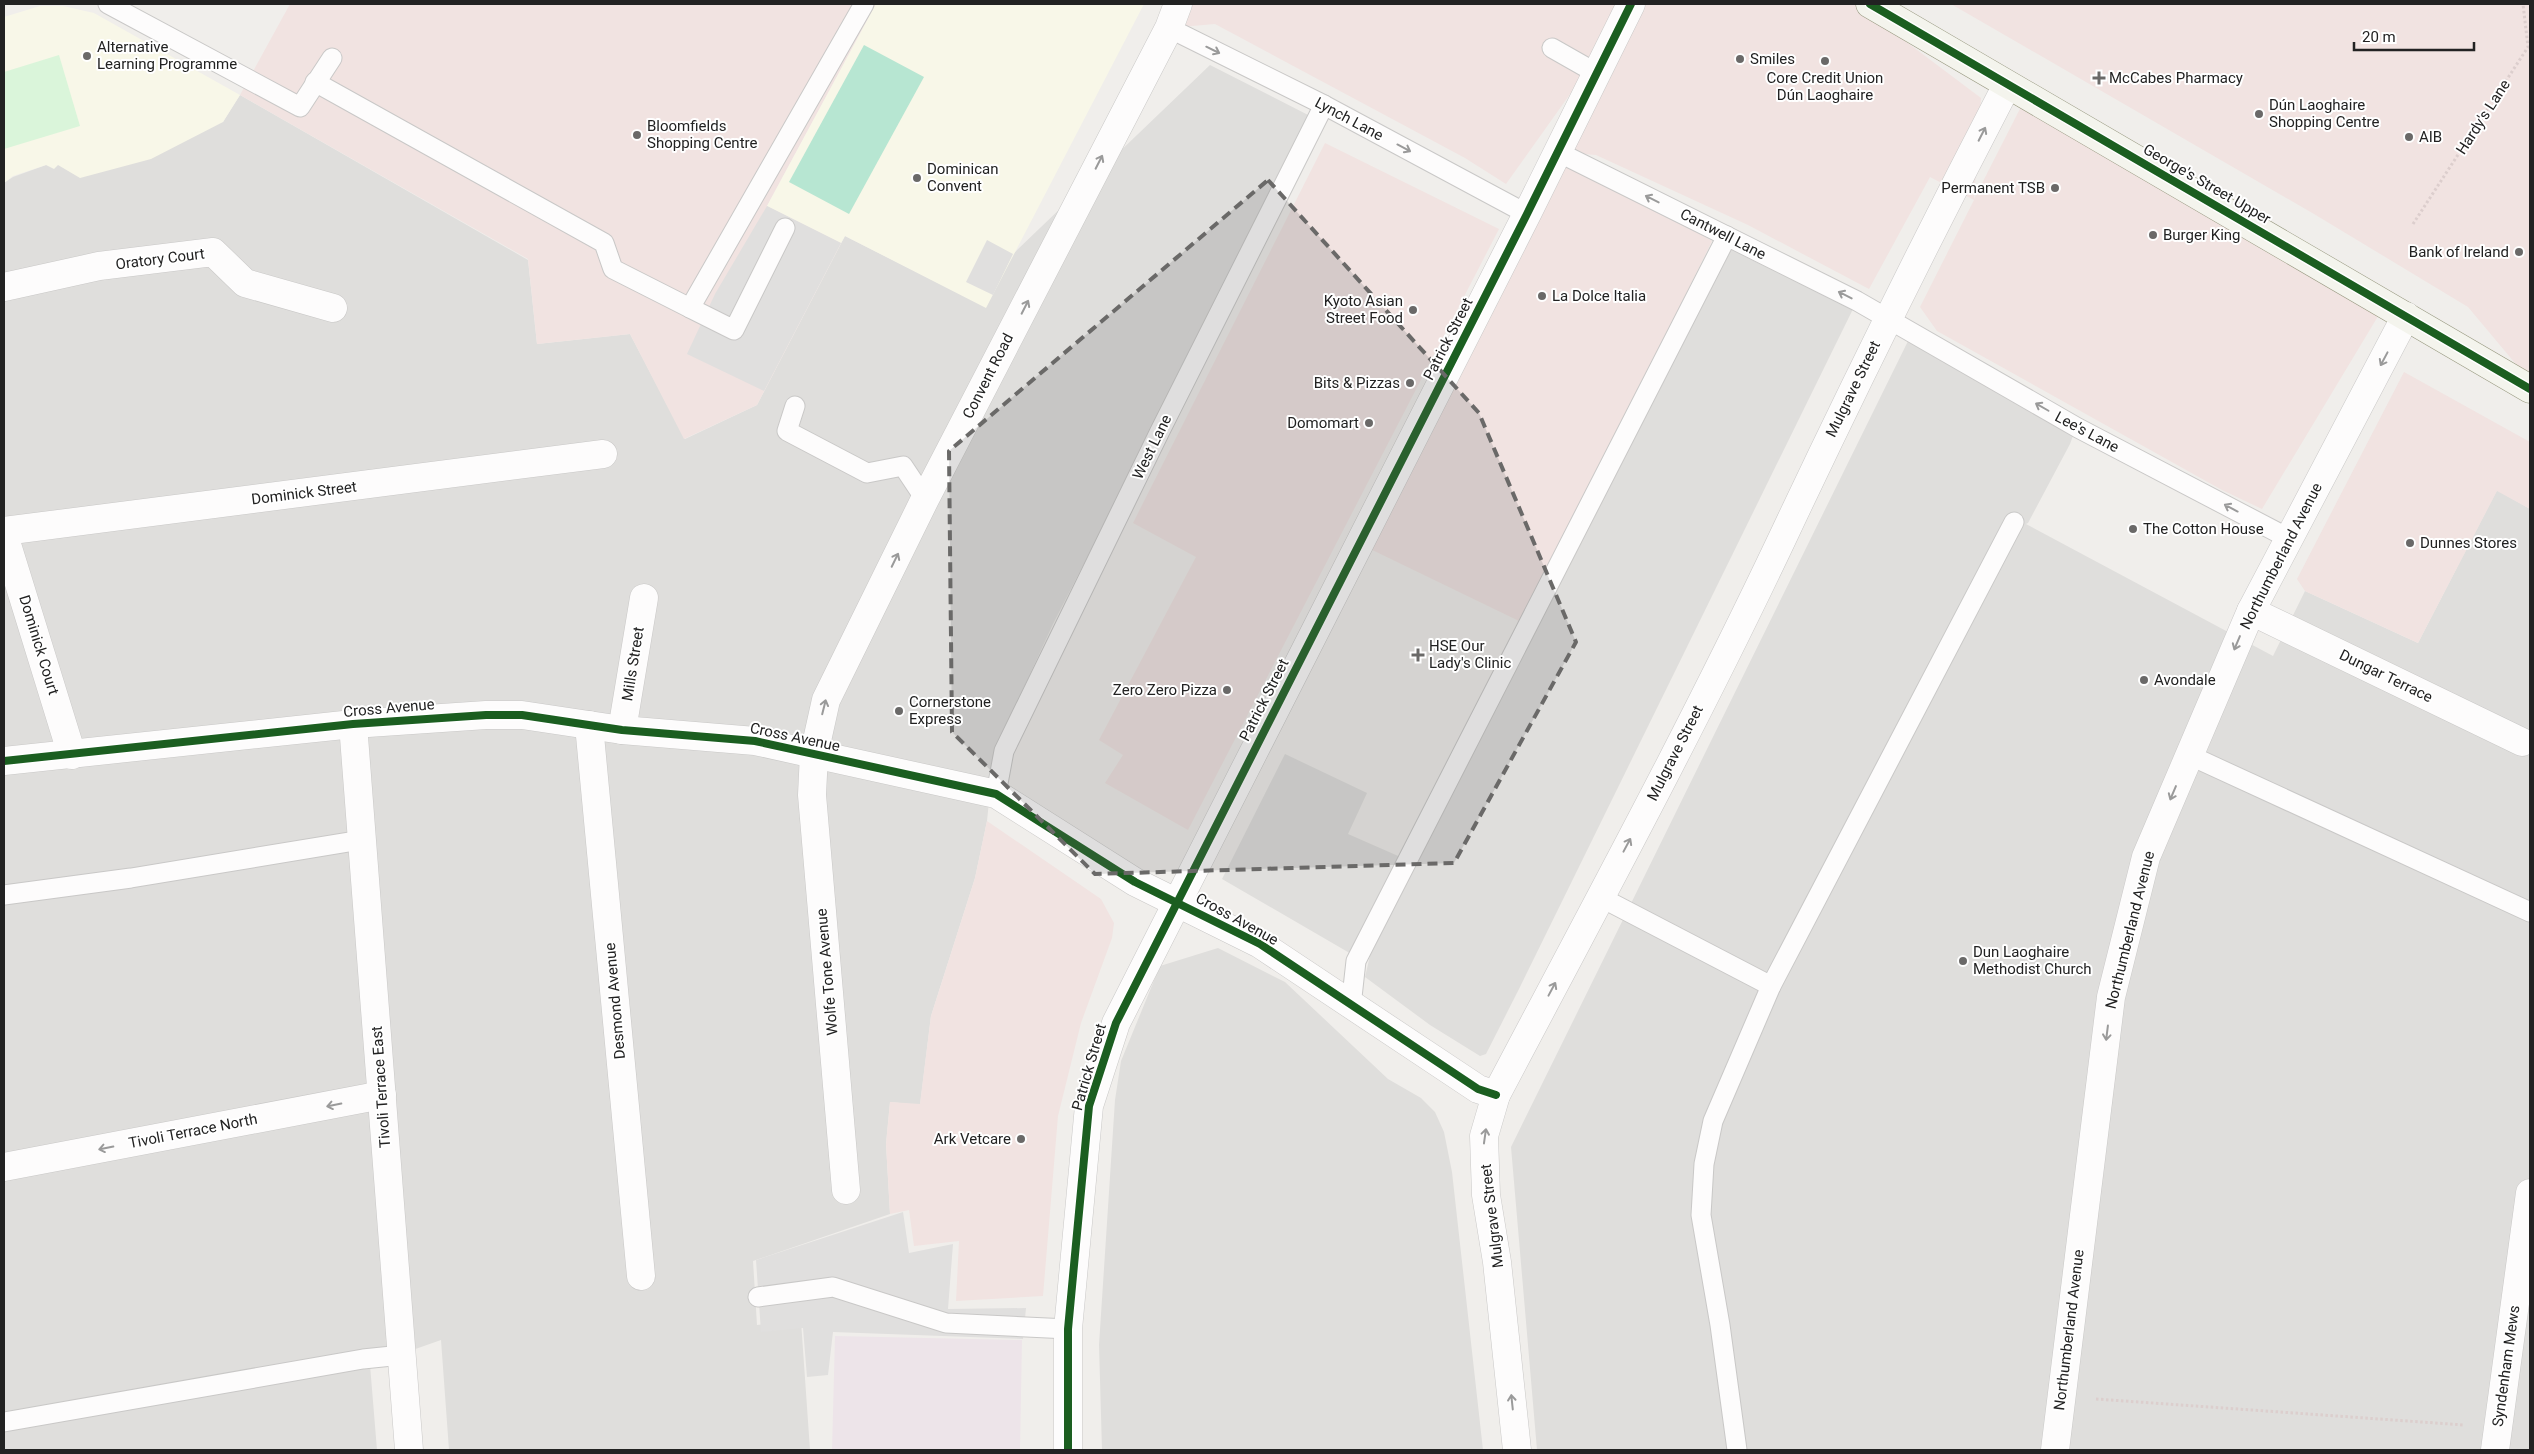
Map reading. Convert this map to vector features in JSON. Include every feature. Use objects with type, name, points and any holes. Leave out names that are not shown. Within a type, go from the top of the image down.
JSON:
[{"type":"main road","name":"George's Street Upper","points":[[1870,4],[2530,389]]},
{"type":"street","name":"Patrick Street","points":[[1068,1450],[1068,1329],[1089,1106],[1116,1023],[1527,214],[1631,4]]},
{"type":"street","name":"Convent Road","points":[[814,754],[826,700],[925,499],[1173,16]]},
{"type":"street","name":"Mulgrave Street","points":[[1516,1450],[1497,1262],[1486,1195],[1484,1136],[1496,1095],[1600,897],[1782,539],[1803,490],[1887,319],[2007,85]]},
{"type":"street","name":"Oratory Court","points":[[4,287],[99,266],[213,252],[245,283],[333,308]]},
{"type":"street","name":"Northumberland Avenue","points":[[2055,1450],[2060,1396],[2111,997],[2146,857],[2251,611],[2406,316]]},
{"type":"street","name":"Dominick Street","points":[[4,531],[603,454]]},
{"type":"street","name":"Dominick Court","points":[[7,551],[72,755]]},
{"type":"street","name":"Mills Street","points":[[622,730],[644,598]]},
{"type":"street","name":"Dungar Terrace","points":[[2251,611],[2522,742]]},
{"type":"street","name":"Cross Avenue","points":[[4,761],[353,724],[486,714],[522,715],[622,730],[755,741],[996,794],[1136,882],[1260,944],[1478,1089],[1496,1095]]},
{"type":"street","name":"Tivoli Terrace East","points":[[353,724],[409,1450]]},
{"type":"street","name":"Desmond Avenue","points":[[589,725],[641,1276]]},
{"type":"street","name":"Wolfe Tone Avenue","points":[[814,754],[812,795],[846,1190]]},
{"type":"street","name":"Tivoli Terrace North","points":[[4,1167],[382,1095]]},
{"type":"street","name":"Syndenham Mews","points":[[2497,1439],[2530,1193]]},
{"type":"lane","points":[[108,4],[300,107],[332,58]]},
{"type":"lane","points":[[690,308],[864,4]]},
{"type":"lane","name":"Lynch Lane","points":[[1173,16],[1324,105],[1527,214]]},
{"type":"lane","points":[[1552,48],[1596,73]]},
{"type":"lane","points":[[315,82],[604,243],[613,270],[734,330],[785,228]]},
{"type":"lane","name":"West Lane","points":[[996,794],[1004,751],[1160,430],[1324,105]]},
{"type":"lane","name":"Cantwell Lane","points":[[1558,152],[1857,301],[1887,319]]},
{"type":"lane","points":[[1351,1006],[1356,961],[1727,236]]},
{"type":"lane","name":"Lee's Lane","points":[[1887,319],[2078,428],[2290,539]]},
{"type":"lane","points":[[795,406],[788,431],[867,473],[904,466],[925,499]]},
{"type":"lane","points":[[1737,1450],[1720,1325],[1701,1215],[1704,1164],[1713,1121],[1771,986],[2014,522]]},
{"type":"lane","points":[[2189,755],[2530,912]]},
{"type":"lane","points":[[4,895],[130,878],[362,840]]},
{"type":"lane","points":[[1600,897],[1771,986]]},
{"type":"lane","points":[[758,1297],[833,1287],[946,1323],[1068,1329]]},
{"type":"lane","points":[[4,1422],[363,1359],[402,1356]]},
{"type":"path","points":[[2060,1396],[2497,1439]]},
{"type":"highlighted area","points":[[1268,180],[1479,413],[1576,642],[1454,863],[1095,874],[952,732],[949,451]]},
{"type":"shaded area","points":[[290,4],[876,4],[767,206],[841,243],[757,405],[684,439],[630,334],[537,344],[528,259],[240,95]]},
{"type":"shaded area","name":"Dominican Convent","points":[[876,4],[1144,4],[986,308],[845,236],[841,243],[767,206]]},
{"type":"shaded area","points":[[1182,4],[1856,4],[1981,98],[1974,199],[2027,95],[2386,303],[2262,509],[2222,490],[1937,331],[1920,307],[1974,200],[1930,177],[1869,289],[1748,225],[1596,155],[1559,152],[1712,241],[1632,404],[1519,621],[1364,546],[1615,31],[1506,184],[1465,158],[1215,24],[1169,28]]},
{"type":"shaded area","points":[[1951,4],[2530,4],[2530,381],[2468,307],[2314,214]]},
{"type":"shaded area","name":"Alternative Learning Programme","points":[[40,6],[63,6],[94,13],[240,95],[223,122],[151,159],[80,178],[58,165],[54,169],[46,165],[13,176],[4,183],[4,17]]},
{"type":"shaded area","points":[[1210,65],[1312,117],[1053,624],[994,752],[987,821],[975,878],[931,1016],[920,1105],[890,1102],[886,1144],[890,1214],[753,1261],[757,1325],[801,1321],[810,1450],[449,1450],[441,1340],[370,1365],[377,1450],[4,1450],[4,183],[13,177],[46,165],[57,165],[223,122],[240,95],[528,260],[537,344],[630,334],[685,439],[757,405],[845,236],[986,307],[1013,254]]},
{"type":"shaded area","points":[[1325,143],[1499,229],[1188,830],[1105,783],[1123,755],[1099,740],[1196,557],[1133,523]]},
{"type":"shaded area","points":[[767,206],[841,243],[764,391],[687,354],[715,294]]},
{"type":"shaded area","points":[[987,240],[1013,254],[993,295],[966,282]]},
{"type":"shaded area","points":[[1731,250],[1853,309],[1519,989],[1486,1054],[1480,1056],[1430,1025],[1365,977],[1371,951]]},
{"type":"shaded area","points":[[1911,335],[2074,433],[2070,444],[2026,524],[2273,656],[2305,591],[2418,643],[2497,490],[2530,509],[2530,1450],[1537,1450],[1511,1147]]},
{"type":"shaded area","name":"Dunnes Stores","points":[[2404,372],[2530,442],[2530,509],[2497,491],[2418,643],[2305,591],[2297,579]]},
{"type":"shaded area","points":[[1285,754],[1367,793],[1348,834],[1405,859],[1353,955],[1222,879]]},
{"type":"shaded area","points":[[987,821],[1101,899],[1114,923],[1112,938],[1081,1023],[1058,1116],[1043,1296],[956,1301],[959,1241],[914,1246],[909,1210],[890,1214],[886,1144],[890,1102],[920,1104],[931,1016],[975,878]]},
{"type":"shaded area","points":[[1218,948],[1285,982],[1388,1079],[1421,1098],[1435,1112],[1444,1132],[1452,1172],[1483,1450],[1102,1450],[1099,1345],[1115,1100],[1121,1061],[1160,966]]},
{"type":"shaded area","points":[[903,1212],[909,1253],[953,1244],[948,1309],[1026,1308],[1023,1339],[833,1332],[828,1375],[807,1377],[803,1328],[761,1332],[756,1260]]},
{"type":"shaded area","points":[[835,1336],[1022,1340],[1020,1450],[832,1450]]},
{"type":"green space","points":[[864,45],[924,77],[849,214],[789,182]]},
{"type":"green space","points":[[59,55],[80,126],[4,149],[4,72]]},
{"type":"cycle path","points":[[1068,1450],[1068,1329],[1089,1106],[1116,1023],[1527,214],[1631,4]]},
{"type":"cycle path","points":[[1870,4],[2530,389]]},
{"type":"cycle path","points":[[4,761],[353,724],[486,715],[522,715],[622,730],[755,741],[996,794],[1135,882],[1260,944],[1478,1089],[1496,1095]]},
{"type":"place","name":"Alternative Learning Programme","points":[[87,56]]},
{"type":"place","name":"Smiles","points":[[1740,59]]},
{"type":"place","name":"Core Credit Union Dún Laoghaire","points":[[1825,61]]},
{"type":"place","name":"McCabes Pharmacy","points":[[2099,78]]},
{"type":"place","name":"Dún Laoghaire Shopping Centre","points":[[2259,114]]},
{"type":"place","name":"Bloomfields Shopping Centre","points":[[637,135]]},
{"type":"place","name":"AIB","points":[[2409,137]]},
{"type":"place","name":"Dominican Convent","points":[[917,178]]},
{"type":"place","name":"Permanent TSB","points":[[2055,188]]},
{"type":"place","name":"Burger King","points":[[2153,235]]},
{"type":"place","name":"Bank of Ireland","points":[[2519,252]]},
{"type":"place","name":"La Dolce Italia","points":[[1542,296]]},
{"type":"place","name":"Kyoto Asian Street Food","points":[[1413,310]]},
{"type":"place","name":"Bits & Pizzas","points":[[1410,383]]},
{"type":"place","name":"Domomart","points":[[1369,423]]},
{"type":"place","name":"The Cotton House","points":[[2133,529]]},
{"type":"place","name":"Dunnes Stores","points":[[2410,543]]},
{"type":"place","name":"HSE Our Lady's Clinic","points":[[1418,655]]},
{"type":"place","name":"Avondale","points":[[2144,680]]},
{"type":"place","name":"Zero Zero Pizza","points":[[1227,690]]},
{"type":"place","name":"Cornerstone Express","points":[[899,711]]},
{"type":"place","name":"Dun Laoghaire Methodist Church","points":[[1963,961]]},
{"type":"place","name":"Ark Vetcare","points":[[1021,1139]]}]
